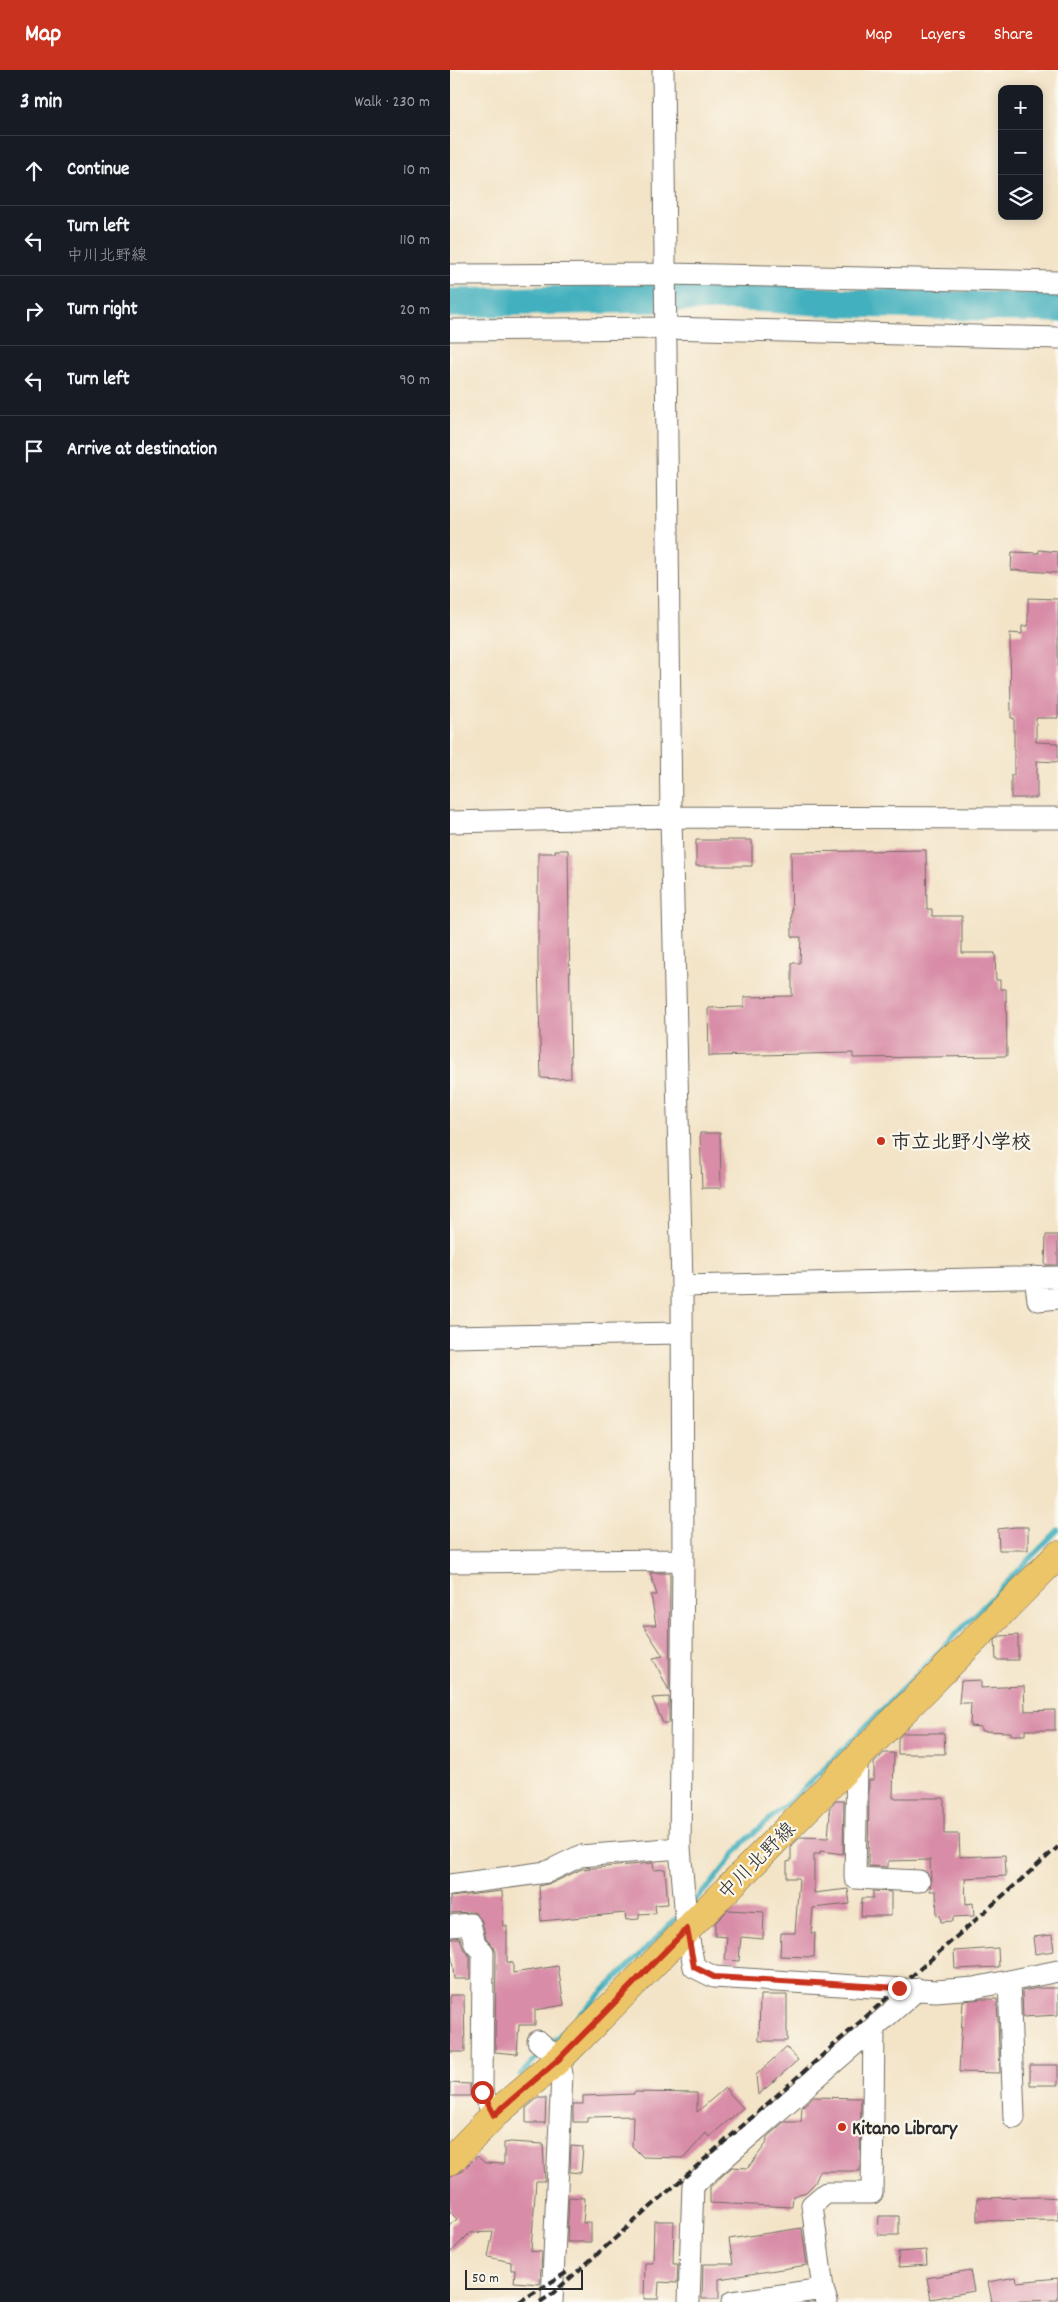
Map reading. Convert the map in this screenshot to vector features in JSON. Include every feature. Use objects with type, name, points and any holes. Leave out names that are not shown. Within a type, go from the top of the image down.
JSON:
[{"type":"main road","name":"中川北野線","points":[[450,2161],[494,2115],[550,2051],[686,1915],[857,1758],[1058,1555]]},
{"type":"street","points":[[662,70],[666,277],[670,817],[682,1286],[683,1560],[680,1848],[686,1915],[694,1967],[714,1977],[918,1989],[974,1988],[1058,1971]]},
{"type":"street","points":[[450,275],[1058,282]]},
{"type":"street","points":[[450,330],[666,325],[1058,338]]},
{"type":"street","points":[[450,822],[670,817],[1058,818]]},
{"type":"street","points":[[682,1286],[1058,1277]]},
{"type":"street","points":[[1035,1278],[1038,1300],[1058,1298]]},
{"type":"street","points":[[450,1337],[682,1333]]},
{"type":"street","points":[[450,1562],[683,1560]]},
{"type":"street","points":[[857,1758],[855,1878],[919,1882]]},
{"type":"street","points":[[450,1885],[547,1872],[580,1856],[680,1848]]},
{"type":"street","points":[[450,1926],[470,1924],[474,1944],[483,1952],[482,2092],[494,2115]]},
{"type":"street","points":[[1009,1981],[1014,2118]]},
{"type":"street","points":[[689,2302],[693,2185],[918,1989]]},
{"type":"street","points":[[741,2301],[825,2296],[812,2205],[826,2193],[872,2193],[874,2029]]},
{"type":"street","points":[[550,2051],[562,2074],[552,2302]]},
{"type":"building","points":[[1039,550],[1058,552],[1058,573],[1011,570],[1012,552],[1039,553]]},
{"type":"building","points":[[1028,598],[1058,599],[1058,718],[1036,718],[1036,742],[1058,743],[1058,762],[1037,761],[1037,798],[1011,798],[1011,775],[1014,775],[1014,718],[1011,718],[1010,633],[1022,634],[1022,626],[1028,626]]},
{"type":"building","points":[[696,840],[752,840],[752,866],[696,866]]},
{"type":"building","points":[[555,850],[568,850],[571,1078],[558,1079],[541,1078],[538,962],[538,853],[555,853]]},
{"type":"building","points":[[926,850],[927,909],[932,909],[932,916],[962,916],[962,953],[995,953],[996,980],[1000,980],[1000,989],[1006,989],[1007,1056],[853,1058],[853,1053],[709,1056],[708,1008],[744,1007],[744,997],[792,996],[792,963],[800,963],[801,937],[792,937],[791,852]]},
{"type":"building","points":[[700,1133],[720,1133],[721,1188],[702,1188]]},
{"type":"building","points":[[1046,1235],[1058,1235],[1058,1265],[1045,1265]]},
{"type":"building","points":[[1028,1527],[1028,1550],[999,1550],[998,1529]]},
{"type":"building","points":[[650,1573],[670,1573],[669,1691],[653,1658],[663,1656],[643,1625],[656,1625],[651,1595],[657,1595]]},
{"type":"building","points":[[1018,1635],[1018,1660],[996,1660],[995,1640],[1000,1636]]},
{"type":"building","points":[[981,1680],[981,1688],[1024,1686],[1025,1711],[1055,1710],[1055,1730],[1025,1730],[1025,1735],[1011,1735],[1011,1732],[981,1731],[981,1727],[970,1726],[971,1703],[959,1703],[961,1681]]},
{"type":"building","points":[[669,1697],[669,1723],[663,1723],[652,1698]]},
{"type":"building","points":[[903,1733],[944,1733],[945,1754],[898,1754],[898,1739]]},
{"type":"building","points":[[884,1753],[894,1753],[893,1798],[944,1798],[944,1834],[959,1834],[960,1857],[1005,1855],[1006,1876],[965,1878],[966,1904],[973,1903],[974,1916],[953,1917],[953,1921],[941,1922],[940,1915],[937,1916],[936,1891],[930,1891],[930,1860],[888,1861],[888,1867],[868,1866],[869,1780],[874,1780],[874,1763]]},
{"type":"building","points":[[836,1801],[844,1801],[843,1854],[820,1851],[820,1854],[814,1854],[814,1893],[848,1889],[850,1904],[813,1908],[811,1933],[815,1933],[814,1957],[780,1956],[781,1933],[795,1933],[799,1878],[787,1878],[787,1862],[791,1861],[791,1846],[801,1837],[828,1838],[829,1809]]},
{"type":"building","points":[[653,1863],[654,1870],[665,1869],[668,1904],[655,1905],[656,1913],[639,1914],[639,1919],[626,1920],[625,1913],[541,1921],[539,1886],[552,1883],[582,1869]]},
{"type":"building","points":[[502,1891],[504,1926],[507,1926],[507,1962],[513,1963],[513,1973],[558,1966],[564,2005],[535,2010],[535,2025],[519,2025],[517,2054],[495,2052],[496,1952],[486,1938],[482,1921],[474,1912],[450,1913],[450,1897]]},
{"type":"building","points":[[873,1891],[891,1892],[891,1916],[861,1916],[862,1898],[873,1898]]},
{"type":"building","points":[[728,1910],[764,1912],[763,1939],[741,1937],[739,1961],[725,1960],[727,1937],[715,1936],[715,1923]]},
{"type":"building","points":[[1052,1935],[1054,1951],[1035,1954],[1033,1937]]},
{"type":"building","points":[[450,1938],[460,1938],[463,1948],[470,1957],[470,1979],[454,1979]]},
{"type":"building","points":[[998,1948],[999,1967],[955,1969],[954,1951]]},
{"type":"building","points":[[1038,1988],[1058,1988],[1058,2015],[1023,2017],[1022,1991]]},
{"type":"building","points":[[450,1995],[464,1995],[465,2052],[450,2052]]},
{"type":"building","points":[[760,1995],[787,1995],[787,2041],[759,2041]]},
{"type":"building","points":[[997,1999],[1000,2073],[959,2072],[963,2001]]},
{"type":"building","points":[[786,2047],[798,2060],[758,2095],[756,2075]]},
{"type":"building","points":[[1030,2065],[1058,2065],[1058,2085],[1030,2085]]},
{"type":"building","points":[[450,2083],[470,2084],[470,2096],[450,2096]]},
{"type":"building","points":[[725,2088],[743,2108],[709,2137],[706,2133],[684,2158],[643,2157],[632,2146],[633,2116],[587,2117],[587,2122],[573,2122],[573,2104],[583,2104],[583,2096],[634,2094],[634,2092],[697,2093],[697,2112]]},
{"type":"building","points":[[813,2097],[861,2098],[860,2171],[820,2171],[815,2183],[806,2192],[793,2196],[792,2207],[710,2203],[710,2187],[732,2167],[748,2168],[766,2144],[767,2137],[784,2122],[801,2122],[802,2107]]},
{"type":"building","points":[[538,2098],[546,2098],[545,2123],[526,2123],[526,2108]]},
{"type":"building","points":[[504,2143],[543,2144],[545,2181],[536,2181],[531,2251],[542,2252],[540,2284],[514,2282],[515,2270],[511,2270],[511,2262],[488,2257],[493,2232],[470,2233],[450,2253],[450,2225],[457,2219],[450,2212],[450,2176],[461,2172],[477,2156],[485,2163],[504,2164]]},
{"type":"building","points":[[571,2146],[583,2147],[581,2173],[570,2172]]},
{"type":"building","points":[[569,2197],[585,2198],[583,2223],[591,2223],[591,2242],[567,2242]]},
{"type":"building","points":[[977,2198],[1058,2198],[1058,2220],[977,2221]]},
{"type":"building","points":[[879,2216],[899,2216],[899,2235],[878,2235]]},
{"type":"building","points":[[654,2221],[674,2221],[673,2264],[678,2264],[677,2283],[659,2282],[658,2299],[644,2299],[645,2263],[653,2263]]},
{"type":"building","points":[[802,2228],[807,2265],[719,2279],[719,2299],[702,2299],[703,2264],[733,2264],[729,2239]]},
{"type":"building","points":[[926,2250],[927,2265],[899,2267],[898,2252]]},
{"type":"building","points":[[970,2270],[974,2291],[931,2299],[927,2278]]},
{"type":"building","points":[[1016,2277],[1017,2282],[1058,2278],[1058,2300],[992,2302],[988,2282]]},
{"type":"waterway","points":[[450,303],[731,296],[849,303],[1058,308]]},
{"type":"waterway","points":[[691,1904],[710,1885],[744,1842],[808,1785],[1058,1530]]},
{"type":"waterway","points":[[549,2045],[680,1915]]},
{"type":"waterway","points":[[520,2075],[543,2051]]},
{"type":"railway","points":[[540,2302],[552,2294],[1058,1847]]},
{"type":"railway","points":[[519,2302],[569,2271]]},
{"type":"place","name":"市立北野小学校","points":[[881,1141]]},
{"type":"place","name":"Kitano Library","points":[[842,2127]]},
{"type":"route","points":[[482,2092],[494,2115],[559,2059],[687,1929],[694,1967],[714,1977],[899,1988]]}]
